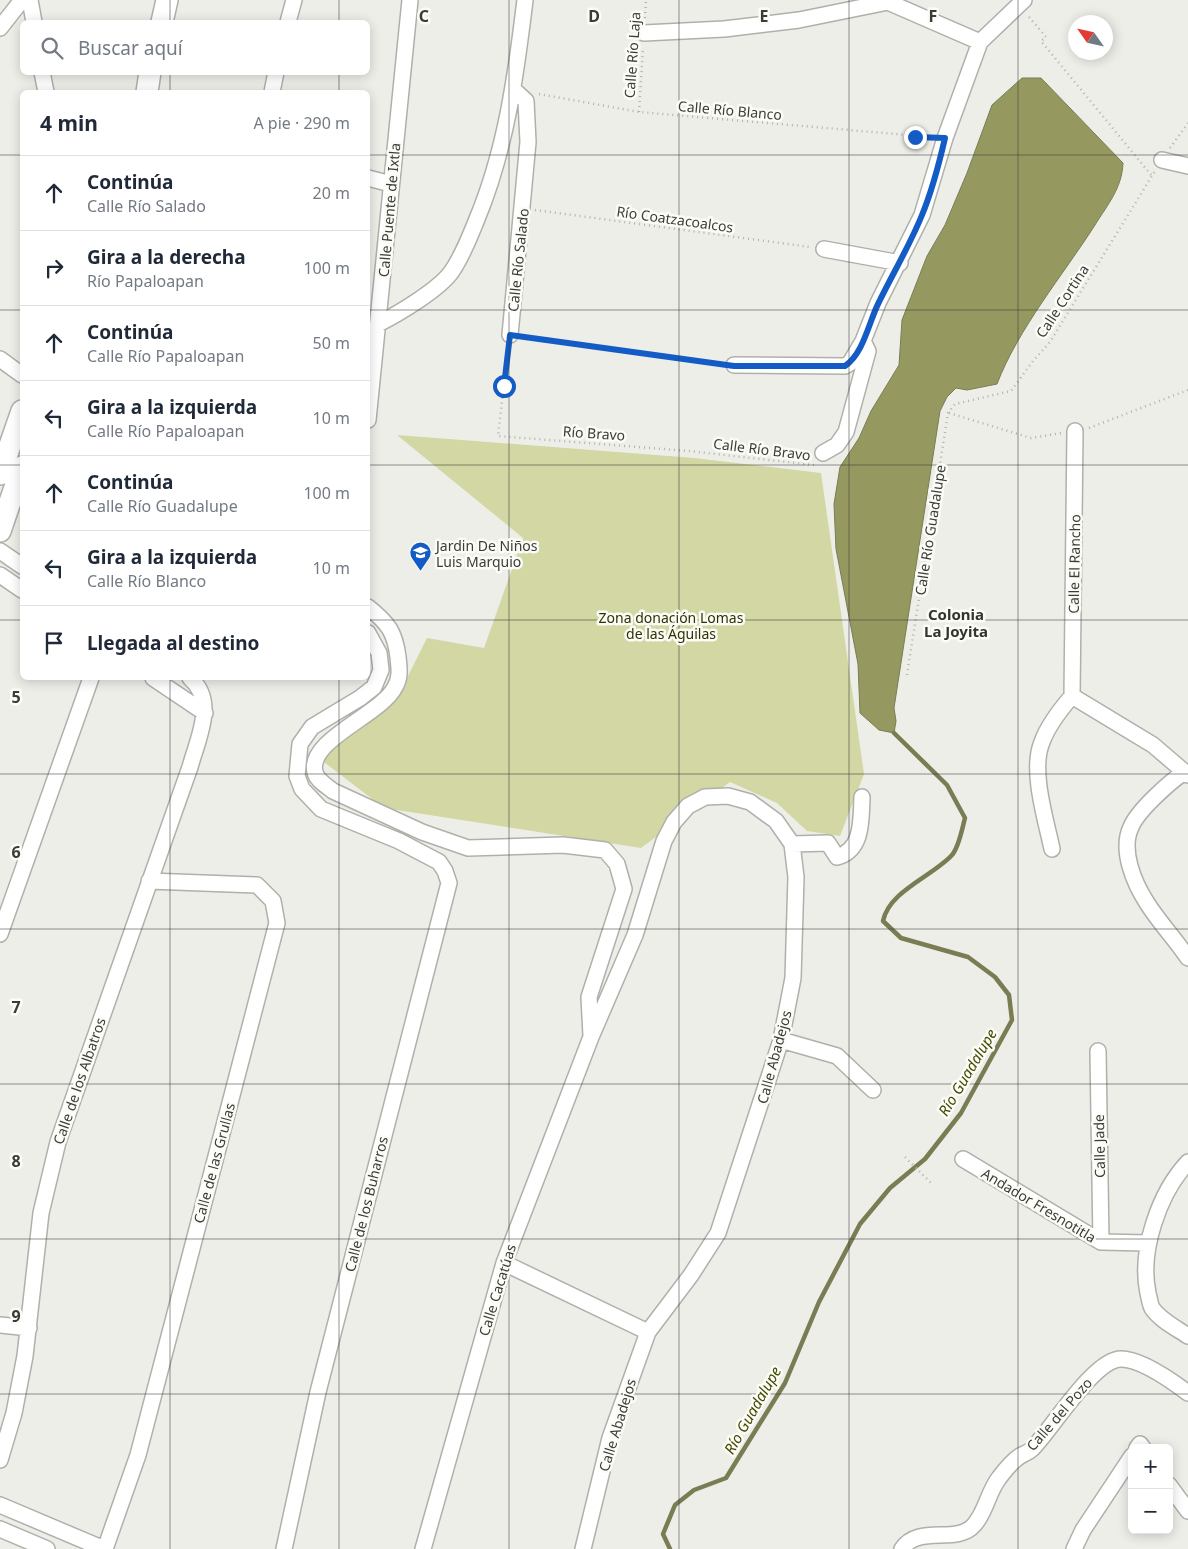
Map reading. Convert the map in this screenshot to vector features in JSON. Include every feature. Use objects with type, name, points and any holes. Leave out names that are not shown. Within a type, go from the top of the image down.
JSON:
[{"type":"main road","points":[[162,20],[167,0]]},
{"type":"main road","points":[[0,474],[20,423]]},
{"type":"main road","points":[[0,531],[20,473]]},
{"type":"street","points":[[0,28],[22,0]]},
{"type":"street","points":[[30,0],[34,20]]},
{"type":"street","points":[[289,20],[294,0]]},
{"type":"street","name":"Calle Puente de Ixtla","points":[[370,401],[410,0]]},
{"type":"street","points":[[378,324],[397,315],[444,280],[452,271],[470,237],[497,165],[514,90],[525,0]]},
{"type":"street","points":[[644,33],[724,29],[799,20],[888,2],[980,42]]},
{"type":"street","points":[[734,366],[845,366],[850,362],[863,341],[878,303],[900,263],[922,215],[945,138],[980,42],[1022,3]]},
{"type":"street","points":[[43,75],[46,90]]},
{"type":"street","points":[[272,90],[275,75]]},
{"type":"street","name":"Calle Río Salado","points":[[510,335],[528,142],[526,101],[514,90]]},
{"type":"street","points":[[1162,160],[1188,166]]},
{"type":"street","points":[[370,179],[391,184]]},
{"type":"street","points":[[824,248],[900,263]]},
{"type":"street","points":[[823,453],[836,445],[846,432],[868,351],[863,341]]},
{"type":"street","points":[[0,359],[20,374]]},
{"type":"street","name":"Calle El Rancho","points":[[1072,696],[1075,431]]},
{"type":"street","points":[[0,551],[20,565]]},
{"type":"street","points":[[0,575],[20,589]]},
{"type":"street","points":[[370,609],[395,636],[400,672],[396,687],[381,706],[325,744],[316,758],[315,772],[320,781],[333,791],[422,832],[468,848],[563,845],[605,850],[617,864],[624,889],[589,997],[591,1037]]},
{"type":"street","name":"Calle de los Buharros","points":[[284,1549],[320,1382],[449,883],[445,871],[439,862],[399,841],[321,808],[302,789],[297,776],[300,744],[312,727],[360,698],[374,687],[381,670],[379,653],[370,637]]},
{"type":"street","points":[[0,934],[90,680]]},
{"type":"street","points":[[156,680],[205,713]]},
{"type":"street","points":[[191,680],[202,695],[205,713]]},
{"type":"street","points":[[1052,849],[1037,768],[1041,743],[1054,719],[1072,696],[1153,745],[1186,774],[1164,787],[1131,826],[1126,847],[1135,880],[1146,903],[1188,958]]},
{"type":"street","name":"Calle de los Albatros","points":[[0,1460],[14,1412],[29,1328],[41,1212],[58,1142],[148,881],[190,767],[205,713]]},
{"type":"street","name":"Calle Abadejos","points":[[583,1549],[610,1438],[648,1332],[692,1275],[718,1233],[781,1040],[793,978],[796,877],[792,844],[776,821],[750,802],[728,796],[705,797],[688,806],[674,822],[664,841],[635,935],[591,1037]]},
{"type":"street","points":[[792,844],[828,843],[837,857],[847,854],[858,839],[862,797]]},
{"type":"street","name":"Calle de las Grullas","points":[[104,1549],[138,1455],[277,923],[273,902],[257,885],[148,881]]},
{"type":"street","name":"Calle Cacatúas","points":[[423,1549],[504,1263],[591,1037]]},
{"type":"street","points":[[781,1040],[837,1056],[873,1090]]},
{"type":"street","name":"Calle Jade","points":[[1098,1051],[1101,1242]]},
{"type":"street","name":"Andador Fresnotitla","points":[[962,1159],[1101,1242],[1148,1243]]},
{"type":"street","points":[[1188,1162],[1166,1196],[1152,1225],[1148,1243],[1146,1283],[1151,1307],[1170,1324],[1188,1336]]},
{"type":"street","points":[[504,1263],[648,1332]]},
{"type":"street","points":[[0,1325],[29,1328]]},
{"type":"street","name":"Calle del Pozo","points":[[902,1549],[912,1540],[926,1535],[968,1530],[975,1524],[998,1480],[1011,1464],[1032,1450],[1096,1372],[1111,1360],[1133,1360],[1188,1393]]},
{"type":"street","points":[[1074,1549],[1083,1530],[1128,1462]]},
{"type":"street","points":[[1172,1489],[1188,1511]]},
{"type":"street","points":[[0,1505],[104,1549]]},
{"type":"street","points":[[0,1529],[47,1549]]},
{"type":"path","name":"Calle Río Laja","points":[[639,112],[646,0]]},
{"type":"path","points":[[1022,3],[1046,37],[1041,41],[1152,176]]},
{"type":"path","name":"Calle Río Blanco","points":[[514,90],[639,112],[945,138]]},
{"type":"path","name":"Calle Cortina","points":[[948,413],[955,404],[1012,391],[1033,361],[1050,342],[1162,160],[1188,123]]},
{"type":"path","name":"Río Coatzacoalcos","points":[[523,208],[824,248]]},
{"type":"path","points":[[510,335],[734,366]]},
{"type":"path","name":"Río Bravo","points":[[510,335],[498,436],[689,450]]},
{"type":"path","name":"Calle Río Guadalupe","points":[[907,676],[948,413]]},
{"type":"path","name":"Calle Río Bravo","points":[[689,450],[819,466],[823,453]]},
{"type":"path","points":[[905,1156],[933,1185]]},
{"type":"green space","name":"Zona donación Lomas de las Águilas","points":[[397,435],[694,458],[821,473],[864,774],[840,836],[807,831],[777,803],[730,782],[641,848],[384,808],[316,756],[407,678],[427,638],[484,648],[523,538]]},
{"type":"shaded area","points":[[1022,78],[1041,78],[1123,163],[1122,172],[1117,188],[1109,203],[1029,323],[1006,363],[997,384],[967,390],[956,388],[947,397],[940,411],[894,708],[896,721],[894,733],[879,730],[860,713],[858,664],[836,549],[834,504],[840,467],[859,438],[871,411],[899,365],[902,320],[927,256],[945,225],[967,173],[992,105]]},
{"type":"waterway","name":"Río Guadalupe","points":[[670,1549],[663,1534],[675,1505],[694,1490],[726,1478],[785,1383],[819,1302],[860,1224],[890,1188],[925,1159],[961,1113],[1012,1020],[1009,995],[995,977],[968,957],[901,938],[883,921],[887,910],[902,892],[944,863],[952,855],[958,843],[965,818],[947,785],[894,733]]},
{"type":"place","name":"Jardin De Niños Luis Marquio","points":[[420,572]]},
{"type":"district","name":"Colonia La Joyita","points":[[956,622]]},
{"type":"route","points":[[504,386],[510,335],[734,366],[845,366],[850,362],[863,341],[878,303],[900,263],[922,215],[940,160],[945,138],[915,137]]}]
